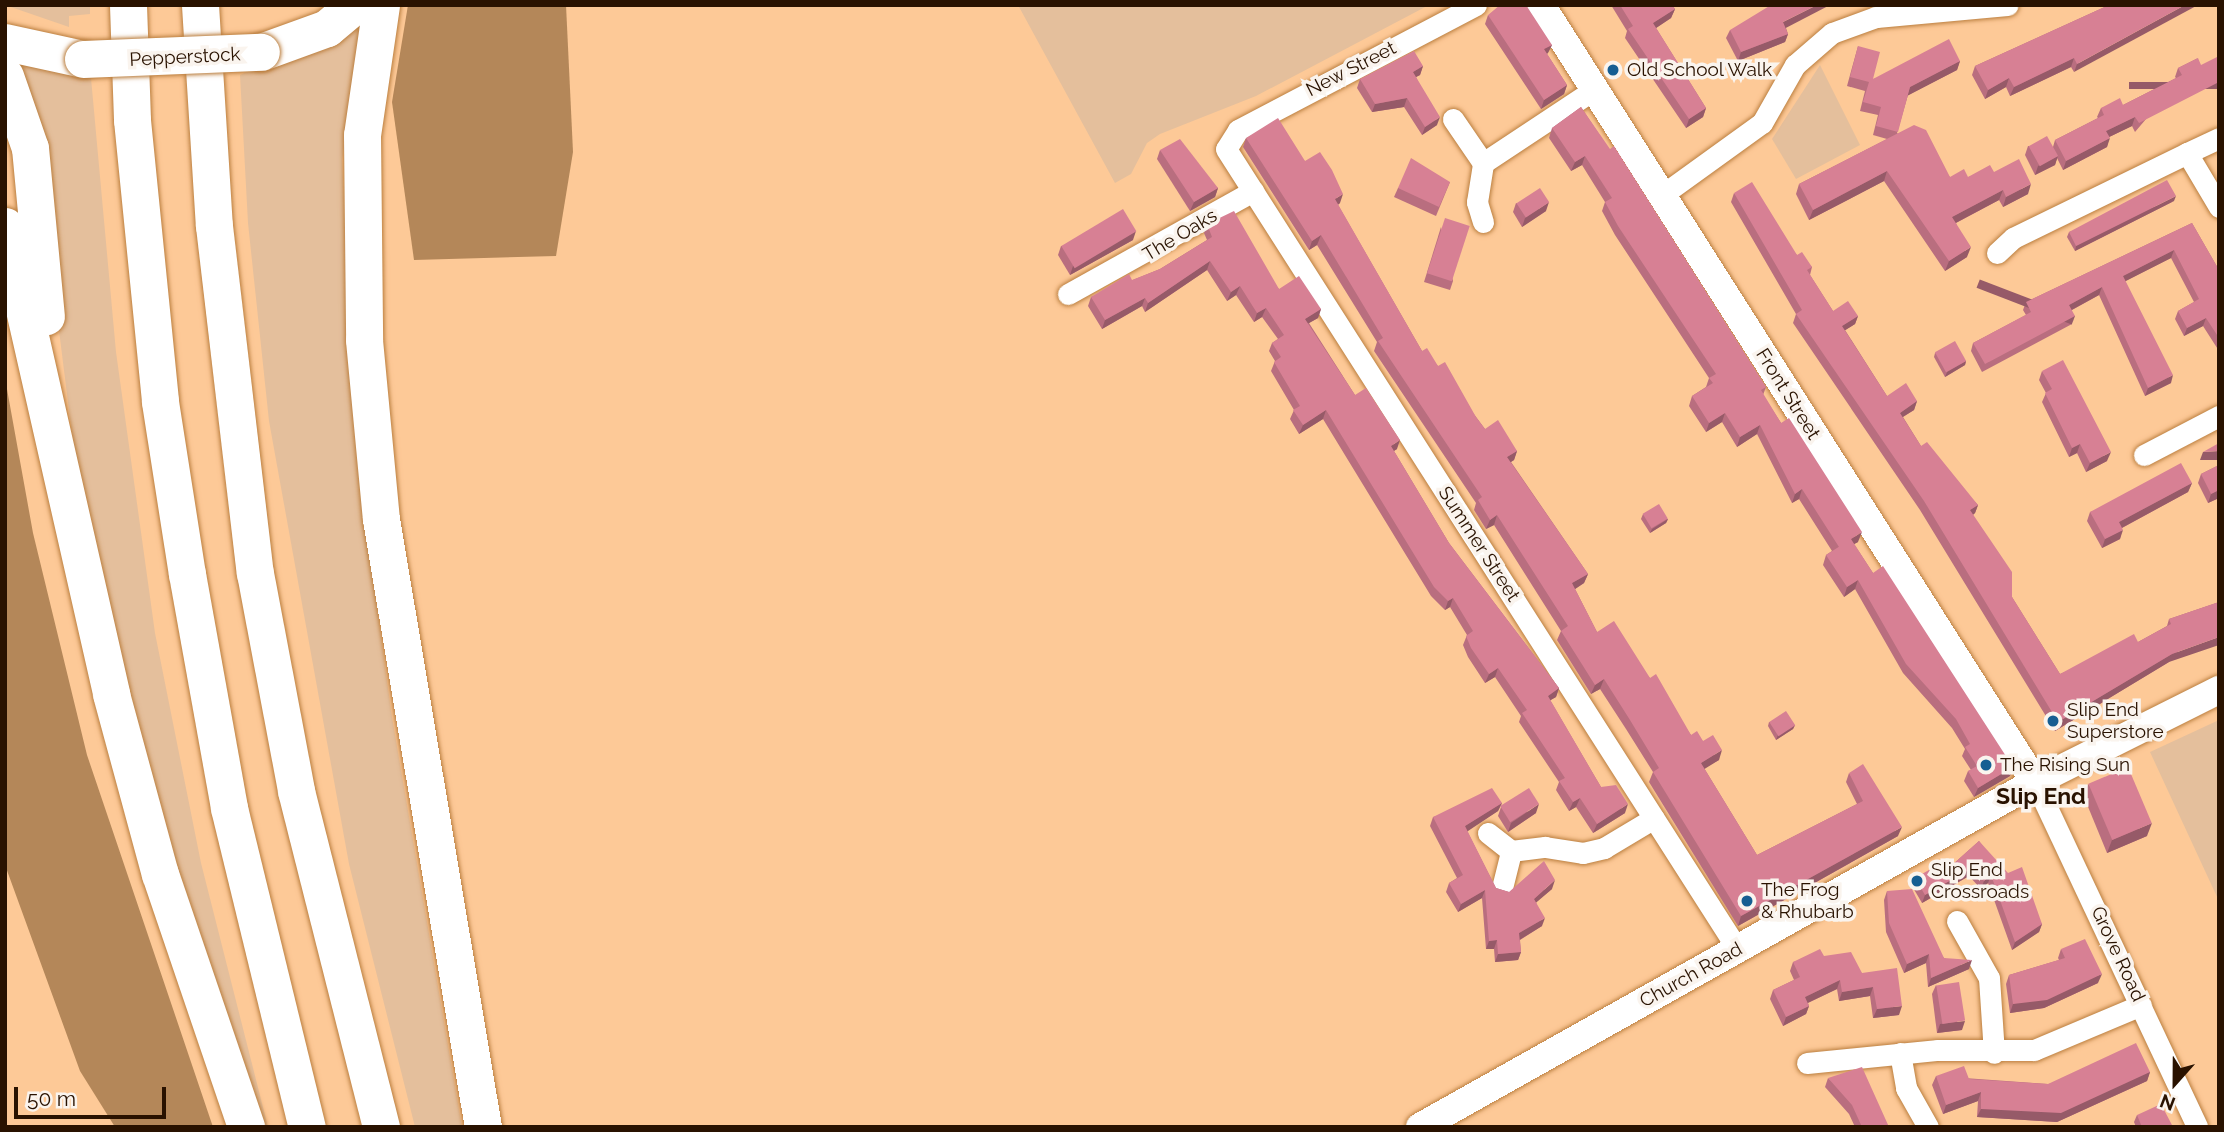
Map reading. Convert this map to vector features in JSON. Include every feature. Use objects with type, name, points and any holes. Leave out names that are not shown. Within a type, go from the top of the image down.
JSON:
[{"type":"highway","points":[[128,5],[160,402],[187,574],[229,808],[307,1127]]},
{"type":"highway","points":[[200,5],[214,226],[254,573],[296,790],[381,1127]]},
{"type":"highway","name":"Pepperstock","points":[[5,42],[83,59],[261,52],[327,28],[354,5]]},
{"type":"highway","points":[[381,5],[360,162],[364,340],[381,519],[483,1127]]},
{"type":"highway","points":[[5,76],[30,148],[62,474]]},
{"type":"highway","points":[[5,226],[111,694],[160,874],[246,1127]]},
{"type":"street","name":"New Street","points":[[1229,138],[1476,5]]},
{"type":"street","name":"Front Street","points":[[1541,5],[2035,782]]},
{"type":"street","points":[[1662,195],[1762,124],[1795,65],[1832,33],[1876,17],[2007,5]]},
{"type":"street","points":[[1483,163],[1595,89]]},
{"type":"street","points":[[1453,119],[1483,163],[1477,202],[1483,222]]},
{"type":"street","name":"Summer Street","points":[[1229,138],[1226,149],[1738,950]]},
{"type":"street","points":[[1997,253],[2013,238],[2219,138]]},
{"type":"street","points":[[2188,153],[2219,207]]},
{"type":"street","name":"The Oaks","points":[[1068,294],[1253,191]]},
{"type":"street","points":[[2144,455],[2219,416]]},
{"type":"street","name":"Church Road","points":[[1420,1127],[2035,782],[2219,690]]},
{"type":"street","name":"Grove Road","points":[[2035,782],[2197,1127]]},
{"type":"street","points":[[1488,833],[1511,851],[1595,852],[1654,818]]},
{"type":"street","points":[[1502,888],[1511,851]]},
{"type":"street","points":[[1957,921],[1989,978],[1994,1053]]},
{"type":"street","points":[[1807,1063],[1900,1053],[1994,1053],[2054,1045],[2141,1005]]},
{"type":"street","points":[[1900,1053],[1906,1088],[1928,1127]]},
{"type":"shaded area","points":[[5,5],[90,5],[90,14],[69,16],[69,27]]},
{"type":"shaded area","points":[[408,5],[566,5],[573,152],[556,256],[414,260],[392,102]]},
{"type":"shaded area","points":[[1018,5],[1429,5],[1256,96],[1160,134],[1147,143],[1131,174],[1115,183]]},
{"type":"shaded area","points":[[364,17],[342,160],[358,470],[392,717],[462,1127],[415,1127],[349,864],[269,421],[248,223],[240,75]]},
{"type":"shaded area","points":[[5,59],[91,78],[116,352],[155,633],[201,863],[268,1127],[262,1127],[158,825],[79,490],[38,163]]},
{"type":"shaded area","points":[[1820,65],[1860,145],[1796,179],[1772,139]]},
{"type":"shaded area","points":[[5,378],[33,533],[87,755],[213,1127],[115,1127],[80,1071],[5,865]]},
{"type":"shaded area","points":[[2219,720],[2219,898],[2218,899],[2150,752]]},
{"type":"building","points":[[1500,5],[1526,5],[1552,45],[1544,49],[1567,85],[1544,100],[1488,15]]},
{"type":"building","points":[[1620,5],[1672,5],[1675,9],[1653,23],[1706,108],[1689,119],[1628,29],[1633,26]]},
{"type":"building","points":[[1771,5],[1817,5],[1783,22],[1788,34],[1741,52],[1730,30]]},
{"type":"building","points":[[2109,5],[2185,5],[2077,64],[2074,58],[2014,87],[2009,78],[1988,90],[1975,66]]},
{"type":"building","points":[[1949,39],[1960,61],[1910,87],[1898,132],[1876,126],[1881,107],[1863,102],[1869,82],[1850,77],[1858,46],[1880,52],[1873,79]]},
{"type":"building","points":[[1414,51],[1423,66],[1413,72],[1440,117],[1425,127],[1407,98],[1375,104],[1360,79]]},
{"type":"building","points":[[2219,56],[2219,82],[2139,123],[2135,117],[2106,131],[2110,138],[2066,161],[2055,140],[2104,115],[2101,108],[2120,98],[2123,105],[2182,75],[2178,68],[2198,58],[2201,65]]},
{"type":"building","points":[[1581,107],[1610,149],[1614,146],[1766,387],[1761,390],[1781,423],[1789,418],[1862,532],[1851,539],[1873,573],[1883,566],[2013,767],[1978,788],[1968,771],[1977,766],[1965,747],[1970,744],[1956,719],[1906,664],[1858,580],[1847,587],[1826,555],[1839,547],[1802,489],[1795,494],[1760,425],[1740,437],[1725,413],[1709,423],[1692,396],[1713,383],[1709,378],[1716,374],[1618,226],[1605,202],[1612,198],[1585,156],[1575,162],[1552,128]]},
{"type":"building","points":[[1278,118],[1305,161],[1320,152],[1332,170],[1343,194],[1335,199],[1422,351],[1427,348],[1438,366],[1445,362],[1485,429],[1498,420],[1517,451],[1507,457],[1588,574],[1572,583],[1597,632],[1614,621],[1650,678],[1656,674],[1691,735],[1697,731],[1703,741],[1713,735],[1722,750],[1701,763],[1757,855],[1863,801],[1849,773],[1863,764],[1902,827],[1741,916],[1653,772],[1659,768],[1604,679],[1595,685],[1561,631],[1568,626],[1497,515],[1490,520],[1478,500],[1482,497],[1378,341],[1383,338],[1321,235],[1312,241],[1246,138]]},
{"type":"building","points":[[1914,125],[1926,130],[1950,177],[1964,169],[1968,177],[1990,165],[1994,172],[2019,159],[2031,184],[2006,197],[2003,190],[1952,217],[1971,247],[1949,261],[1887,171],[1813,210],[1799,184]]},
{"type":"building","points":[[2047,136],[2058,156],[2040,166],[2029,146]]},
{"type":"building","points":[[1180,139],[1218,188],[1194,202],[1160,150]]},
{"type":"building","points":[[1411,158],[1450,182],[1439,207],[1398,188]]},
{"type":"building","points":[[2167,180],[2176,196],[2076,246],[2069,232]]},
{"type":"building","points":[[1752,182],[1797,255],[1802,252],[1812,267],[1807,270],[1833,311],[1848,301],[1858,316],[1842,326],[1887,396],[1906,383],[1917,401],[1900,413],[1921,446],[1927,442],[1978,505],[1970,510],[2012,572],[2012,597],[2060,674],[2134,634],[2138,642],[2171,624],[2169,619],[2219,602],[2219,637],[2172,654],[2058,722],[1924,501],[1796,314],[1802,310],[1734,193]]},
{"type":"building","points":[[1540,188],[1549,202],[1526,218],[1517,203]]},
{"type":"building","points":[[1123,209],[1136,231],[1075,268],[1061,246]]},
{"type":"building","points":[[1234,211],[1279,289],[1299,276],[1321,309],[1305,319],[1355,395],[1366,388],[1400,440],[1391,446],[1449,543],[1559,688],[1548,696],[1601,787],[1616,785],[1628,804],[1597,824],[1580,798],[1573,802],[1559,781],[1565,778],[1522,713],[1527,710],[1498,668],[1489,674],[1471,648],[1466,636],[1473,631],[1453,598],[1448,601],[1434,587],[1326,410],[1303,425],[1293,410],[1300,406],[1274,362],[1281,357],[1272,343],[1284,335],[1266,308],[1257,313],[1240,286],[1231,292],[1210,261],[1148,303],[1145,298],[1105,320],[1091,297],[1129,274],[1132,280],[1160,269],[1212,237],[1207,224]]},
{"type":"building","points":[[1445,218],[1470,226],[1452,281],[1427,273]]},
{"type":"building","points":[[2192,223],[2219,270],[2219,338],[2206,318],[2187,328],[2178,311],[2199,299],[2174,250],[2123,276],[2173,375],[2148,388],[2102,287],[2069,305],[2075,316],[1985,364],[1973,343],[2031,312],[2026,302]]},
{"type":"building","points":[[1955,341],[1966,361],[1946,372],[1935,352]]},
{"type":"building","points":[[2063,360],[2111,452],[2090,463],[2080,444],[2072,448],[2045,393],[2052,389],[2042,371]]},
{"type":"building","points":[[2219,443],[2219,451],[2203,452]]},
{"type":"building","points":[[2181,463],[2192,483],[2119,522],[2123,530],[2105,539],[2090,512]]},
{"type":"building","points":[[2219,465],[2219,490],[2211,494],[2201,474]]},
{"type":"building","points":[[1659,504],[1668,519],[1651,528],[1643,514]]},
{"type":"building","points":[[1786,711],[1795,725],[1778,736],[1769,722]]},
{"type":"building","points":[[2128,767],[2152,823],[2112,840],[2088,784]]},
{"type":"building","points":[[1492,788],[1502,803],[1465,826],[1496,888],[1509,892],[1544,861],[1555,880],[1534,899],[1545,918],[1519,933],[1521,952],[1498,954],[1497,940],[1489,941],[1485,890],[1461,904],[1449,883],[1463,875],[1433,817]]},
{"type":"building","points":[[1529,788],[1539,804],[1510,822],[1500,806]]},
{"type":"building","points":[[1979,841],[2008,873],[2022,867],[2042,924],[2015,942],[1991,875],[1984,881],[1972,868],[1925,895],[1915,878],[1948,859],[1951,866]]},
{"type":"building","points":[[1912,889],[1944,958],[1972,960],[1931,978],[1929,954],[1907,964],[1889,923],[1887,891]]},
{"type":"building","points":[[2085,939],[2102,974],[2047,1000],[2013,1004],[2009,975],[2065,958],[2061,949]]},
{"type":"building","points":[[1820,949],[1824,956],[1851,952],[1862,973],[1897,968],[1902,1006],[1877,1009],[1873,987],[1842,992],[1840,980],[1805,997],[1809,1006],[1786,1017],[1773,990],[1800,977],[1793,962]]},
{"type":"building","points":[[1959,982],[1965,1021],[1942,1024],[1936,986]]},
{"type":"building","points":[[2136,1043],[2150,1072],[2061,1113],[1981,1109],[1981,1092],[1946,1105],[1936,1076],[1964,1066],[1969,1079],[2048,1084]]},
{"type":"building","points":[[1862,1067],[1889,1127],[1862,1127],[1852,1105],[1828,1078]]},
{"type":"building","points":[[2161,1104],[2173,1127],[2142,1127],[2137,1115]]},
{"type":"place","name":"Old School Walk","points":[[1613,70]]},
{"type":"place","name":"Slip End Superstore","points":[[2053,721]]},
{"type":"place","name":"The Rising Sun","points":[[1986,765]]},
{"type":"place","name":"Slip End Crossroads","points":[[1917,881]]},
{"type":"place","name":"The Frog & Rhubarb","points":[[1747,901]]},
{"type":"district","name":"Slip End","points":[[2041,796]]}]
